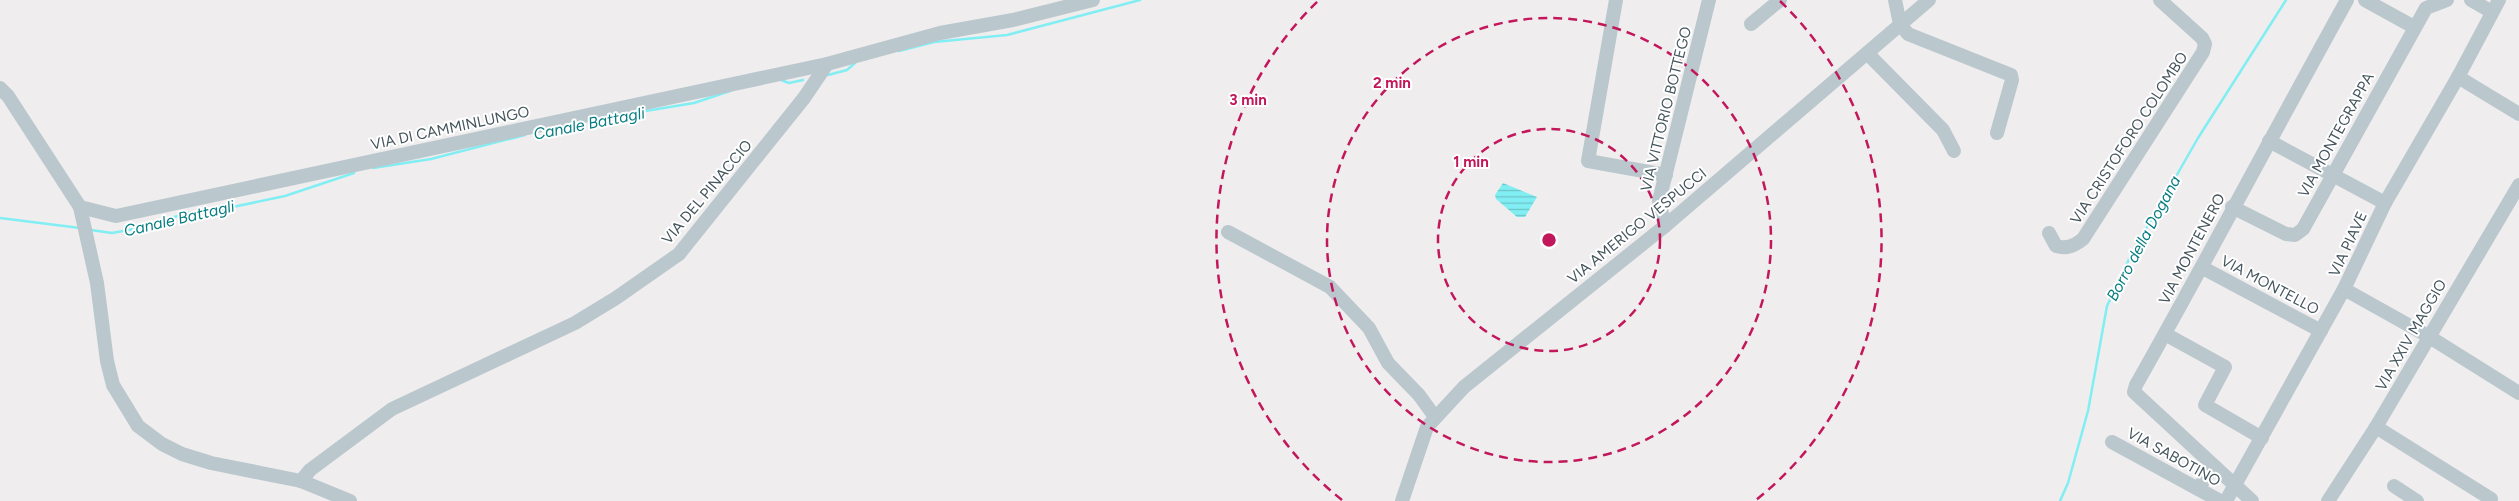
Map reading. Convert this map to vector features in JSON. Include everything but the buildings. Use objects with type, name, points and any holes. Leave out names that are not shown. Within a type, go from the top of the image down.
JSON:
[{"type":"street","points":[[827,64],[940,33],[1013,20],[1094,0]]},
{"type":"street","points":[[1616,0],[1588,160],[1666,176]]},
{"type":"street","name":"VIA VITTORIO BOTTEGO","points":[[1664,226],[1659,201],[1710,0]]},
{"type":"street","points":[[1751,24],[1780,0]]},
{"type":"street","points":[[1896,0],[1900,24],[1908,34],[2011,75],[2012,80],[1997,133]]},
{"type":"street","name":"VIA AMERIGO VESPUCCI","points":[[1402,501],[1427,427],[1464,387],[1664,226],[1868,54],[1929,0]]},
{"type":"street","name":"VIA CRISTOFORO COLOMBO","points":[[2049,233],[2056,246],[2063,248],[2074,245],[2083,239],[2203,52],[2205,44],[2202,38],[2160,0]]},
{"type":"street","name":"VIA MONTENERO","points":[[2252,501],[2134,392],[2136,385],[2203,268],[2232,207],[2347,0]]},
{"type":"street","points":[[2365,0],[2414,27]]},
{"type":"street","name":"VIA MONTEGRAPPA","points":[[2232,207],[2286,234],[2295,235],[2302,230],[2414,27],[2426,8],[2447,0]]},
{"type":"street","points":[[2471,0],[2495,6]]},
{"type":"street","name":"VIA PIAVE","points":[[2226,501],[2344,289],[2385,203],[2458,76],[2495,6]]},
{"type":"street","points":[[1868,54],[1943,130],[1954,151]]},
{"type":"street","name":"VIA DI CAMMINLUNGO","points":[[80,207],[116,216],[827,64]]},
{"type":"street","name":"VIA DEL PINACCIO","points":[[301,481],[310,470],[392,409],[575,323],[616,298],[679,254],[804,98],[827,64]]},
{"type":"street","points":[[2458,76],[2519,114]]},
{"type":"street","points":[[1,93],[80,207],[97,282],[107,361],[114,385],[138,426],[162,444],[182,454],[211,463],[301,481],[350,501]]},
{"type":"street","points":[[2269,141],[2385,203]]},
{"type":"street","name":"VIA XXIV MAGGIO","points":[[2328,501],[2376,427],[2428,336],[2519,185]]},
{"type":"street","points":[[1228,232],[1289,263],[1330,287],[1369,328],[1388,363],[1419,395],[1435,417]]},
{"type":"street","name":"VIA MONTELLO","points":[[2203,268],[2321,331]]},
{"type":"street","points":[[2344,289],[2428,336],[2519,393]]},
{"type":"street","points":[[2165,334],[2225,367],[2205,405],[2262,438]]},
{"type":"street","points":[[2376,427],[2485,498]]},
{"type":"street","name":"VIA SABOTINO","points":[[2112,442],[2220,501]]},
{"type":"street","points":[[2198,489],[2213,466]]},
{"type":"street","points":[[2394,486],[2417,501]]},
{"type":"water","points":[[1503,183],[1537,197],[1525,217],[1517,217],[1496,199],[1495,195]]},
{"type":"waterway","name":"Canale Battagli","points":[[899,51],[934,42],[1007,35],[1140,0]]},
{"type":"waterway","name":"Borro della Dogana","points":[[2060,501],[2068,483],[2088,411],[2107,306],[2131,255],[2198,138],[2286,0]]},
{"type":"waterway","name":"Canale Battagli","points":[[828,75],[847,70],[855,63]]},
{"type":"waterway","name":"Canale Battagli","points":[[781,80],[789,83],[803,80]]},
{"type":"waterway","name":"Canale Battagli","points":[[621,115],[694,103],[730,91]]},
{"type":"waterway","name":"Canale Battagli","points":[[373,168],[431,159],[525,135]]},
{"type":"waterway","name":"Canale Battagli","points":[[91,230],[112,233],[134,229],[188,213],[214,211],[285,196],[354,173]]},
{"type":"waterway","name":"Canale Battagli","points":[[0,218],[80,228]]}]
